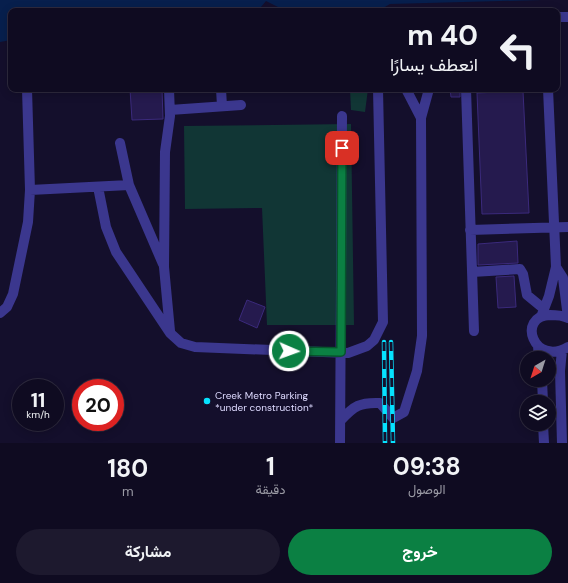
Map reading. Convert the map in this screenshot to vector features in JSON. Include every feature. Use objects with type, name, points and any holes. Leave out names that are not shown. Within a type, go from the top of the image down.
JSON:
[{"type":"street","points":[[0,313],[7,307],[13,294],[28,222],[30,190],[27,92]]},
{"type":"street","points":[[169,92],[170,110],[165,152],[164,267],[170,333]]},
{"type":"street","points":[[220,92],[222,106]]},
{"type":"street","points":[[98,187],[106,227],[116,252],[170,333],[181,343],[195,347],[341,352],[358,351],[374,340],[383,322],[378,92]]},
{"type":"street","points":[[408,92],[421,118]]},
{"type":"street","points":[[341,420],[352,408],[365,402],[380,403],[393,418],[404,412],[417,371],[422,336],[421,118],[428,92]]},
{"type":"street","points":[[466,92],[474,331]]},
{"type":"street","points":[[538,351],[538,346],[532,336],[532,331],[536,320],[542,313],[556,266],[548,92]]},
{"type":"street","points":[[170,110],[241,105]]},
{"type":"street","points":[[340,443],[342,116]]},
{"type":"street","points":[[120,144],[129,185],[164,267]]},
{"type":"street","points":[[30,190],[129,185]]},
{"type":"street","points":[[470,230],[568,227]]},
{"type":"street","points":[[472,272],[520,269],[523,274],[527,295],[542,313],[560,315],[568,318],[563,278],[556,266]]},
{"type":"street","points":[[538,346],[548,350],[565,349],[560,377],[562,443]]},
{"type":"street","points":[[543,431],[544,443]]},
{"type":"green space","points":[[350,92],[368,92],[365,112],[351,110]]},
{"type":"green space","points":[[351,124],[354,325],[267,325],[262,208],[185,209],[184,126]]},
{"type":"water","points":[[0,0],[542,0],[390,4],[383,8],[280,8],[266,1],[261,8],[8,8],[8,41],[0,42]]},
{"type":"building","points":[[130,92],[162,92],[163,119],[132,120]]},
{"type":"building","points":[[450,92],[460,92],[460,97],[451,97]]},
{"type":"building","points":[[523,92],[529,213],[482,214],[477,93]]},
{"type":"building","points":[[517,241],[518,263],[478,265],[478,244]]},
{"type":"building","points":[[514,276],[516,307],[498,308],[496,277]]},
{"type":"building","points":[[247,300],[265,307],[257,328],[239,320]]},
{"type":"railway","points":[[384,342],[385,443]]},
{"type":"railway","points":[[391,342],[393,443]]},
{"type":"place","name":"Creek Metro Parking *under construction*","points":[[207,401]]},
{"type":"route","points":[[289,351],[341,352],[342,148]]}]
